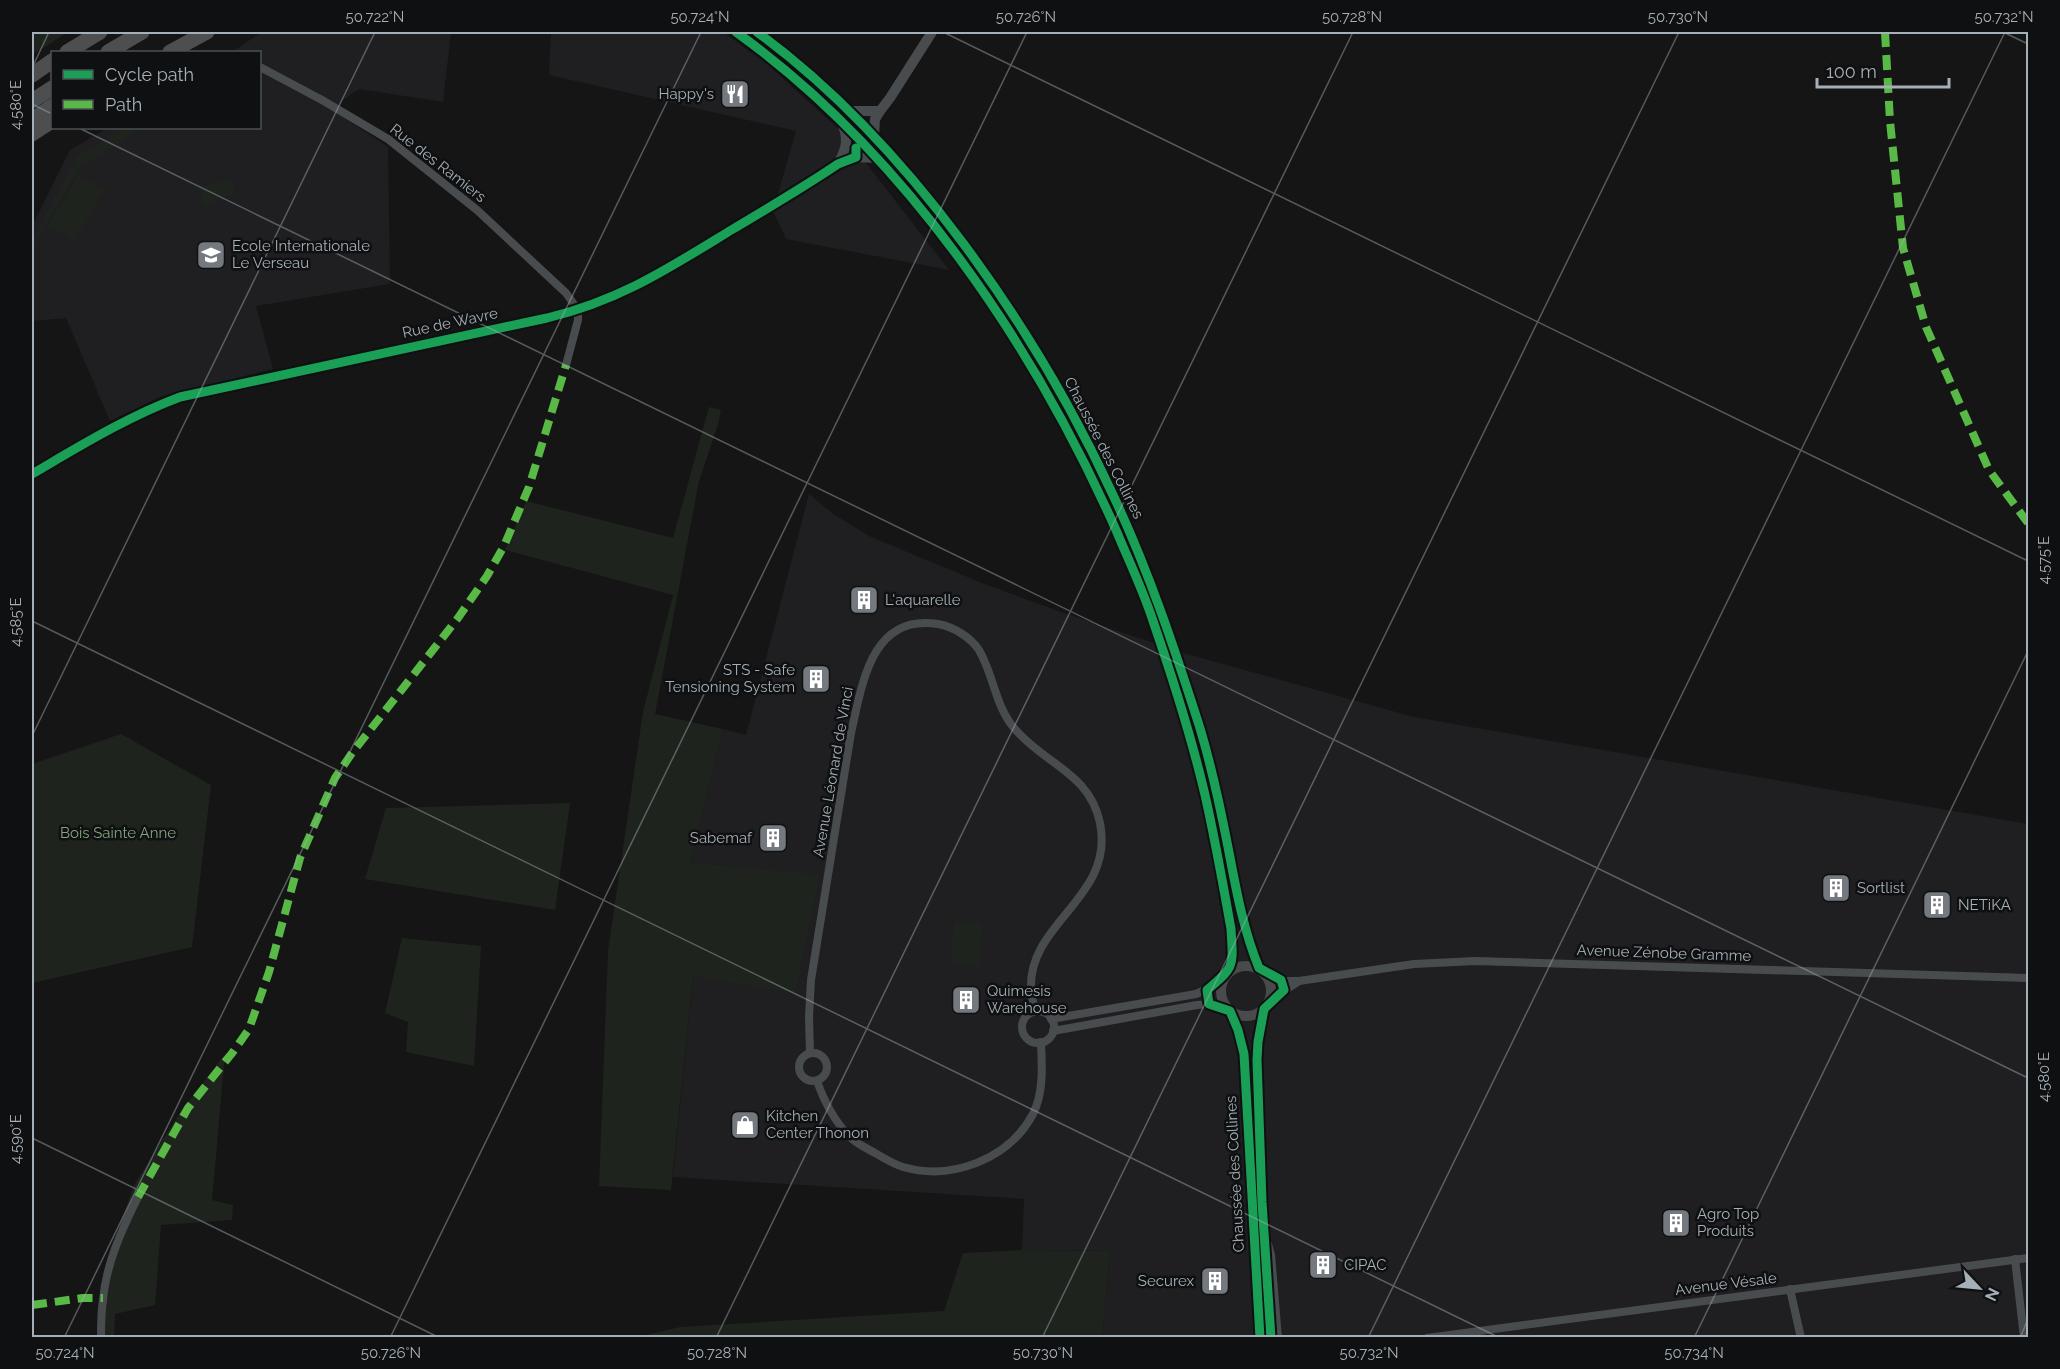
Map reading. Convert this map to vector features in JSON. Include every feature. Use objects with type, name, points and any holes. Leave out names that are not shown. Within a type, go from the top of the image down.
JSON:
[{"type":"highway","points":[[69,51],[100,32]]},
{"type":"highway","points":[[111,51],[125,46],[142,32]]},
{"type":"highway","points":[[172,51],[207,32]]},
{"type":"highway","points":[[32,75],[51,63]]},
{"type":"highway","points":[[32,101],[51,89]]},
{"type":"highway","points":[[32,120],[51,107]]},
{"type":"highway","points":[[32,134],[51,122]]},
{"type":"main road","points":[[736,32],[788,72],[839,118]]},
{"type":"main road","name":"Chaussée des Collines","points":[[757,32],[849,111],[874,136],[933,205],[1006,305],[1076,420],[1113,495],[1165,623],[1200,728],[1216,790],[1245,930],[1263,972]]},
{"type":"main road","name":"Chaussée des Collines","points":[[839,118],[878,158],[972,276],[1031,366],[1065,425],[1101,497],[1152,616],[1186,724],[1216,843],[1231,929],[1232,951],[1229,972]]},
{"type":"main road","points":[[1243,965],[1263,972],[1270,984],[1267,1004],[1251,1016],[1237,1014],[1228,1009],[1221,995],[1222,982],[1229,972],[1243,965]]},
{"type":"main road","name":"Chaussée des Collines","points":[[1267,1004],[1258,1042],[1257,1060],[1271,1338]]},
{"type":"main road","name":"Chaussée des Collines","points":[[1228,1009],[1238,1030],[1244,1054],[1259,1337]]},
{"type":"street","points":[[874,136],[875,119],[932,32]]},
{"type":"street","name":"Rue des Ramiers","points":[[261,68],[322,99],[388,139],[477,210],[566,293],[578,310]]},
{"type":"street","points":[[849,111],[880,111]]},
{"type":"street","points":[[838,164],[847,146],[847,139],[839,118]]},
{"type":"street","name":"Rue de Wavre","points":[[32,474],[150,408],[180,398],[578,310],[615,297],[651,279],[838,164],[856,157],[878,158]]},
{"type":"street","points":[[566,365],[574,338],[578,310]]},
{"type":"street","name":"Avenue Léonard de Vinci","points":[[927,622],[945,625],[963,634],[978,649],[999,707],[1012,726],[1024,741],[1084,786],[1095,805],[1102,844],[1100,864],[1090,884],[1059,921],[1044,944],[1035,964],[1031,987],[1035,1011],[1025,1018],[1023,1029],[1028,1039],[1041,1042],[1040,1092],[1033,1114],[1018,1136],[998,1153],[976,1164],[950,1170],[923,1170],[903,1167],[867,1149],[850,1137],[835,1120],[823,1100],[817,1081],[808,1080],[800,1072],[801,1059],[810,1053],[811,980],[851,733],[861,692],[869,664],[880,645],[894,632],[912,623],[927,622]]},
{"type":"street","name":"Avenue Zénobe Gramme","points":[[1263,972],[1285,981],[1299,981],[1414,964],[1475,961],[2028,978]]},
{"type":"street","name":"Avenue Zénobe Gramme","points":[[1267,1004],[1299,981]]},
{"type":"street","points":[[1052,1019],[1196,994],[1222,982]]},
{"type":"street","points":[[1053,1031],[1197,1005],[1209,1004],[1228,1009]]},
{"type":"street","points":[[1035,1011],[1046,1013],[1052,1019],[1053,1031],[1050,1037],[1041,1042]]},
{"type":"street","points":[[810,1053],[819,1054],[827,1063],[827,1071],[817,1081]]},
{"type":"street","points":[[101,1338],[103,1298],[107,1278],[125,1224],[138,1197]]},
{"type":"street","points":[[1264,1232],[1271,1255],[1278,1338]]},
{"type":"street","name":"Avenue Vésale","points":[[1427,1338],[1459,1336],[2028,1258]]},
{"type":"street","points":[[2015,1259],[2024,1338]]},
{"type":"street","points":[[1790,1289],[1801,1338]]},
{"type":"shaded area","name":"Ecole Internationale Le Verseau","points":[[262,32],[451,32],[443,102],[359,89],[343,100],[334,111],[388,147],[390,284],[256,306],[273,369],[162,396],[110,421],[66,318],[32,321],[32,226],[70,150],[106,129],[261,129],[261,51],[234,51]]},
{"type":"shaded area","points":[[551,32],[723,32],[767,64],[842,132],[949,270],[786,239],[773,211],[796,131],[549,75]]},
{"type":"shaded area","points":[[809,494],[832,513],[869,536],[982,583],[1187,654],[1414,717],[2028,824],[2028,1337],[1102,1337],[1110,1251],[1022,1250],[1024,1199],[673,1177],[693,976],[820,876],[690,862],[723,729],[746,735]]},
{"type":"green space","points":[[36,32],[68,32],[32,55],[32,36]]},
{"type":"green space","points":[[124,129],[140,129],[80,167],[32,248],[32,240],[78,156]]},
{"type":"green space","points":[[79,175],[105,190],[74,241],[48,225]]},
{"type":"green space","points":[[231,179],[235,194],[215,199],[215,203],[204,207],[199,187]]},
{"type":"green space","points":[[709,407],[721,410],[699,481],[655,714],[723,729],[690,862],[820,875],[795,993],[693,976],[671,1190],[599,1186],[608,951],[643,712],[673,595],[505,550],[526,501],[673,538]]},
{"type":"green space","name":"Bois Sainte Anne","points":[[121,734],[211,785],[192,947],[32,983],[32,764]]},
{"type":"green space","points":[[570,803],[555,910],[365,879],[386,808]]},
{"type":"green space","points":[[954,921],[982,924],[979,966],[951,963]]},
{"type":"green space","points":[[402,938],[481,946],[474,1066],[406,1052],[408,1022],[385,1013]]},
{"type":"green space","points":[[225,1054],[212,1200],[233,1205],[232,1220],[161,1225],[155,1305],[115,1314],[114,1337],[98,1338],[103,1275],[134,1185],[182,1110]]},
{"type":"green space","points":[[1022,1250],[1110,1251],[1102,1337],[638,1337],[680,1327],[944,1311],[963,1253]]},
{"type":"marked path","points":[[1885,32],[1890,121],[1903,248],[1926,327],[1989,470],[2028,523]]},
{"type":"marked path","points":[[138,1197],[188,1108],[249,1029],[269,972],[300,858],[335,778],[458,618],[487,576],[504,546],[529,487],[566,365]]},
{"type":"marked path","points":[[32,1305],[83,1298],[103,1298]]},
{"type":"cycle path","points":[[736,32],[797,80],[854,134],[908,193],[957,256],[1003,322],[1045,390],[1083,460],[1144,596],[1174,684],[1200,773],[1231,929],[1231,964],[1223,976],[1207,990],[1209,1004],[1230,1011],[1244,1054],[1260,1338]]},
{"type":"cycle path","points":[[757,32],[812,76],[865,127],[915,182],[962,242],[1006,304],[1082,432],[1126,523],[1149,580],[1203,740],[1215,785],[1244,924],[1259,968],[1281,980],[1284,990],[1264,1009],[1257,1060],[1262,1202],[1271,1338]]},
{"type":"cycle path","points":[[32,474],[123,423],[180,397],[547,318],[598,302],[666,270],[838,164],[856,157],[856,148]]},
{"type":"place","name":"Happy's","points":[[735,94]]},
{"type":"place","name":"Ecole Internationale Le Verseau","points":[[211,255]]},
{"type":"place","name":"L'aquarelle","points":[[864,600]]},
{"type":"place","name":"STS - Safe Tensioning System","points":[[816,679]]},
{"type":"place","name":"Sabemaf","points":[[773,838]]},
{"type":"place","name":"Sortlist","points":[[1836,888]]},
{"type":"place","name":"NETiKA","points":[[1937,905]]},
{"type":"place","name":"Quimesis Warehouse","points":[[966,1000]]},
{"type":"place","name":"Kitchen Center Thonon","points":[[745,1125]]},
{"type":"place","name":"Agro Top Produits","points":[[1676,1223]]},
{"type":"place","name":"CIPAC","points":[[1323,1265]]},
{"type":"place","name":"Securex","points":[[1215,1281]]}]
